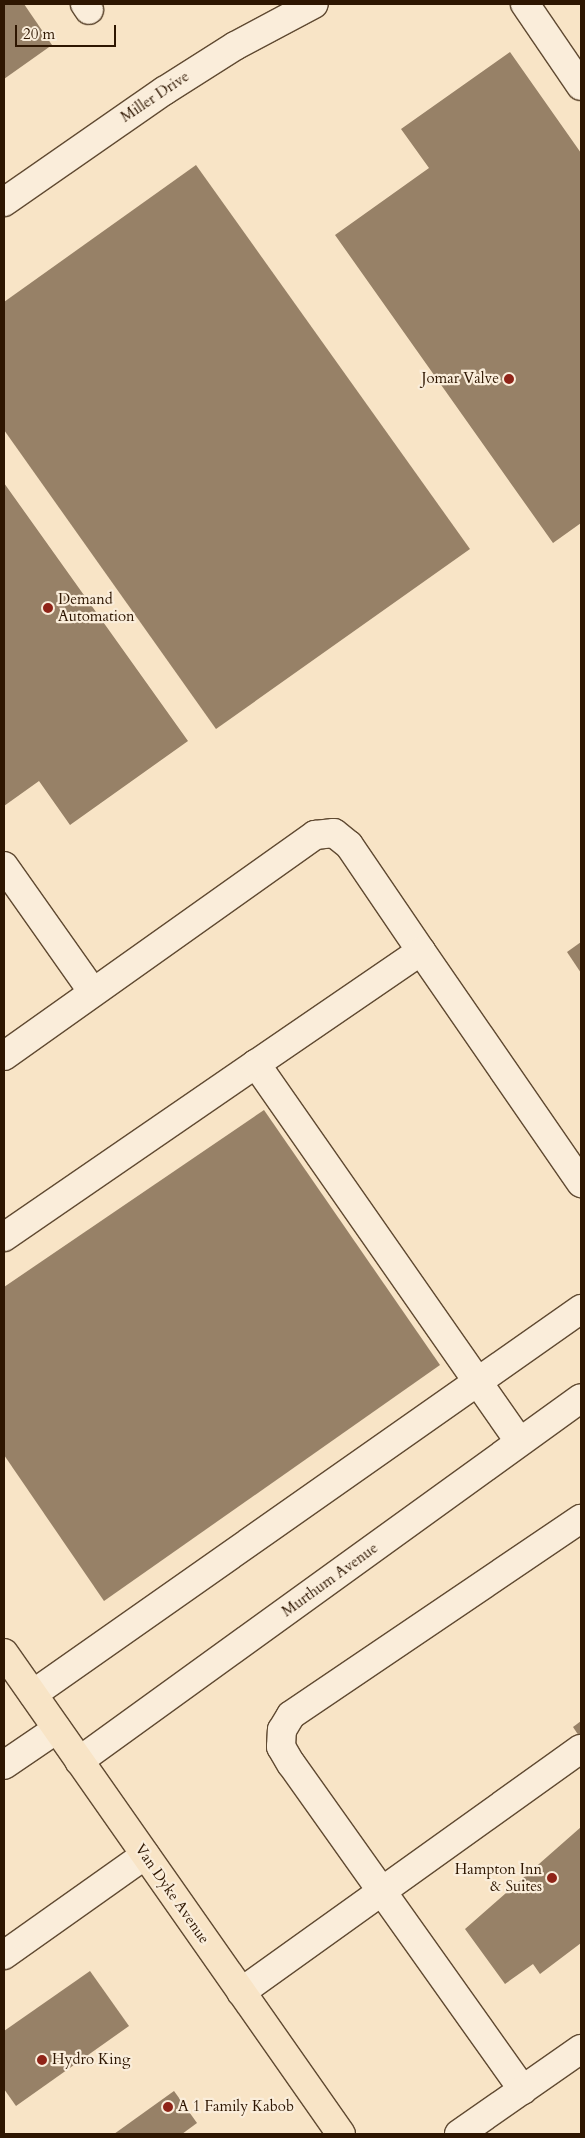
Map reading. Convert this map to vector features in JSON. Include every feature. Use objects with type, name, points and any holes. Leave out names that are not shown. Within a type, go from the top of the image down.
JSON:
[{"type":"main road","name":"Van Dyke Avenue","points":[[4,1652],[341,2134]]},
{"type":"street","name":"Miller Drive","points":[[4,202],[164,91],[235,46],[314,4]]},
{"type":"street","points":[[525,4],[581,86]]},
{"type":"street","points":[[4,1056],[315,835],[334,832],[349,845],[581,1183]]},
{"type":"street","points":[[4,866],[93,992]]},
{"type":"street","points":[[4,1237],[421,950]]},
{"type":"street","points":[[256,1064],[519,1442]]},
{"type":"street","points":[[33,1694],[581,1309]]},
{"type":"street","name":"Murthum Avenue","points":[[79,1761],[581,1398]]},
{"type":"street","points":[[523,2090],[291,1764],[281,1748],[282,1730],[291,1715],[581,1519]]},
{"type":"street","points":[[4,1765],[57,1729]]},
{"type":"street","points":[[241,1992],[581,1749]]},
{"type":"street","points":[[4,1955],[145,1856]]},
{"type":"street","points":[[459,2134],[581,2049]]},
{"type":"building","points":[[4,4],[24,4],[52,45],[4,79]]},
{"type":"building","name":"Jomar Valve","points":[[510,52],[581,153],[581,523],[553,543],[335,235],[429,168],[401,129]]},
{"type":"building","points":[[196,165],[470,549],[216,729],[4,430],[4,302]]},
{"type":"building","name":"Demand Automation","points":[[4,483],[188,741],[70,825],[39,781],[4,806]]},
{"type":"building","points":[[581,942],[581,973],[567,952]]},
{"type":"building","points":[[264,1110],[440,1365],[104,1601],[4,1455],[4,1287]]},
{"type":"building","points":[[581,1721],[581,1739],[573,1727]]},
{"type":"building","name":"Hampton Inn & Suites","points":[[581,1827],[581,1943],[540,1974],[533,1964],[505,1984],[465,1929]]},
{"type":"building","name":"Hydro King","points":[[90,1971],[129,2026],[16,2106],[4,2089],[4,2031]]},
{"type":"building","name":"A 1 Family Kabob","points":[[174,2091],[197,2123],[182,2134],[114,2134]]},
{"type":"place","name":"Jomar Valve","points":[[509,379]]},
{"type":"place","name":"Demand Automation","points":[[48,608]]},
{"type":"place","name":"Hampton Inn & Suites","points":[[552,1878]]},
{"type":"place","name":"Hydro King","points":[[42,2060]]},
{"type":"place","name":"A 1 Family Kabob","points":[[168,2107]]}]
